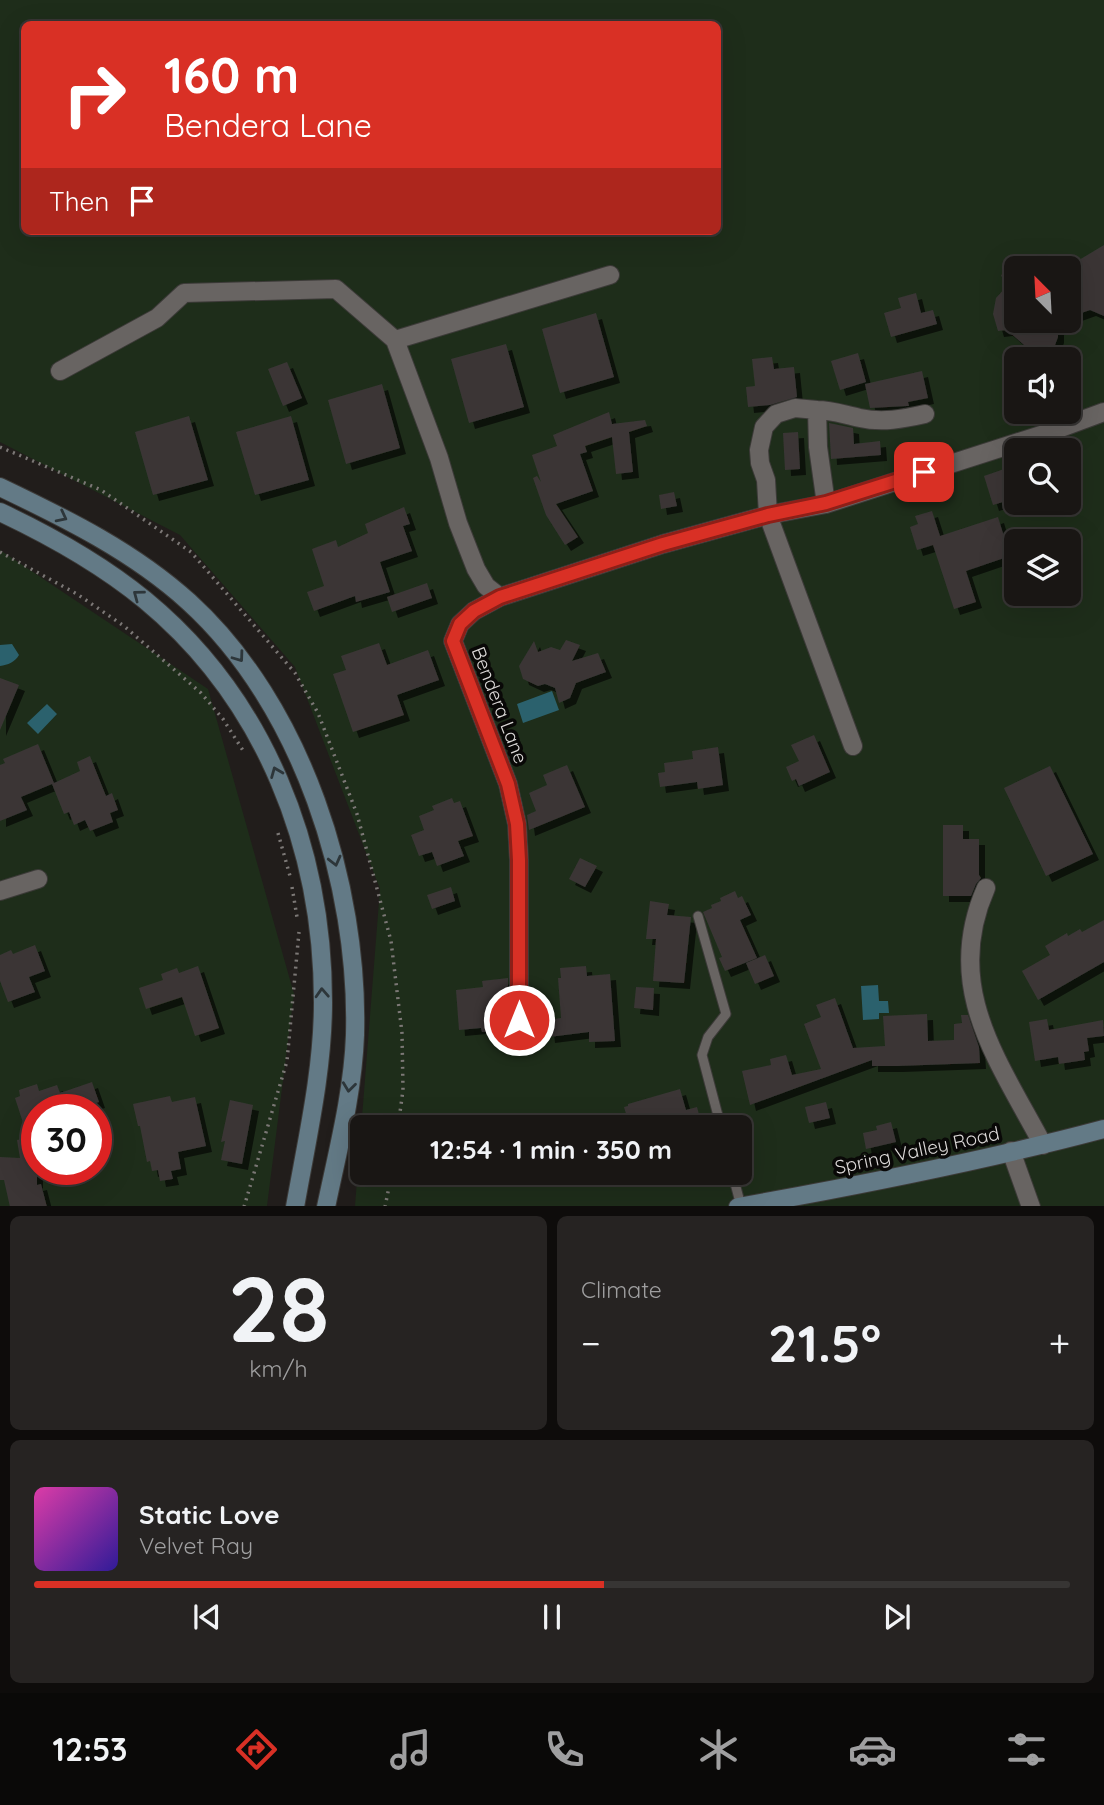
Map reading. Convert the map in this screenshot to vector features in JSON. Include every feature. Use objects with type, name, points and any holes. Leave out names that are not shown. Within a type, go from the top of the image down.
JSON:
[{"type":"main road","points":[[0,487],[67,519],[109,543],[187,601],[228,642],[257,682],[290,741],[315,798],[331,844],[343,892],[353,974],[355,1035],[346,1113],[326,1206]]},
{"type":"main road","points":[[0,512],[59,542],[145,600],[188,640],[214,669],[245,714],[275,766],[295,824],[316,903],[323,1002],[316,1090],[295,1206]]},
{"type":"main road","name":"Spring Valley Road","points":[[739,1206],[875,1182],[1104,1129]]},
{"type":"street","points":[[395,340],[610,275]]},
{"type":"street","points":[[60,371],[157,318],[184,293],[336,289],[395,340],[439,458],[458,523],[476,569],[486,586],[500,597]]},
{"type":"street","points":[[853,746],[768,515],[766,480],[759,450],[764,427],[776,414],[795,408],[831,410],[876,420],[897,421],[925,414]]},
{"type":"street","points":[[817,410],[818,447],[826,503]]},
{"type":"street","name":"Bendera Lane","points":[[519,1020],[517,824],[508,784],[453,641],[460,624],[474,611],[500,597],[650,548],[768,515],[826,503],[1104,412]]},
{"type":"street","points":[[0,891],[38,879]]},
{"type":"street","points":[[986,888],[978,907],[971,940],[971,990],[978,1015],[999,1062],[1043,1145]]},
{"type":"street","points":[[1011,1151],[1031,1206]]},
{"type":"lane","points":[[698,916],[726,1014],[708,1037],[702,1055],[717,1115]]},
{"type":"lane","points":[[735,1185],[739,1206]]},
{"type":"path","points":[[0,552],[77,594],[124,626],[201,693],[223,719],[246,754]]},
{"type":"path","points":[[244,1206],[287,1061],[300,934],[293,888],[276,824]]},
{"type":"path","points":[[385,1206],[389,1185]]},
{"type":"green space","points":[[0,0],[1104,0],[1104,1206],[355,1206],[357,1185],[752,1185],[752,1115],[362,1115],[380,889],[295,667],[180,535],[0,442]]},
{"type":"green space","points":[[0,550],[208,689],[294,994],[267,1206],[0,1206]]},
{"type":"water","points":[[12,644],[19,655],[11,663],[0,666],[0,645]]},
{"type":"water","points":[[552,691],[559,710],[523,723],[517,704]]},
{"type":"water","points":[[47,704],[57,714],[38,734],[27,723]]},
{"type":"water","points":[[878,985],[879,1001],[888,1001],[889,1013],[879,1013],[879,1019],[863,1020],[861,986]]},
{"type":"building","points":[[1104,245],[1104,316],[1090,310],[1082,313],[1082,258]]},
{"type":"building","points":[[1004,289],[1004,330],[998,331],[993,314],[996,298]]},
{"type":"building","points":[[916,293],[921,313],[933,310],[937,324],[891,337],[884,313],[901,308],[898,298]]},
{"type":"building","points":[[596,313],[614,377],[560,393],[542,329]]},
{"type":"building","points":[[1010,333],[1058,333],[1054,347],[1024,345]]},
{"type":"building","points":[[506,344],[524,407],[469,423],[451,359]]},
{"type":"building","points":[[858,353],[866,382],[840,390],[831,361]]},
{"type":"building","points":[[772,357],[774,369],[794,367],[797,397],[770,405],[748,407],[746,387],[755,386],[752,359]]},
{"type":"building","points":[[287,362],[302,398],[283,406],[268,369]]},
{"type":"building","points":[[922,371],[928,398],[908,402],[909,406],[870,408],[865,384]]},
{"type":"building","points":[[382,384],[400,448],[346,464],[328,400]]},
{"type":"building","points":[[609,412],[612,424],[645,420],[647,426],[629,432],[633,472],[616,474],[612,437],[585,446],[587,452],[580,454],[593,491],[556,504],[578,537],[565,545],[546,515],[533,478],[537,476],[541,482],[532,455],[557,446],[553,435]]},
{"type":"building","points":[[189,416],[208,480],[153,495],[135,432]]},
{"type":"building","points":[[291,416],[309,480],[255,495],[236,432]]},
{"type":"building","points":[[829,423],[853,428],[854,444],[880,441],[881,455],[831,459]]},
{"type":"building","points":[[798,432],[800,469],[785,470],[783,433]]},
{"type":"building","points":[[1004,469],[1004,502],[993,505],[984,476]]},
{"type":"building","points":[[674,492],[677,506],[661,509],[659,495]]},
{"type":"building","points":[[404,507],[410,524],[403,526],[412,551],[380,562],[390,592],[356,602],[355,596],[314,611],[307,592],[324,586],[312,549],[336,540],[338,547],[368,533],[365,524]]},
{"type":"building","points":[[932,511],[940,536],[998,517],[1004,536],[1004,558],[966,571],[976,602],[954,609],[933,545],[917,550],[910,527],[918,524],[915,516]]},
{"type":"building","points":[[427,583],[432,598],[392,612],[387,597]]},
{"type":"building","points":[[566,640],[580,645],[572,661],[598,653],[606,672],[576,683],[570,698],[559,703],[555,688],[545,684],[538,686],[523,679],[519,666],[534,641],[538,652],[551,647],[560,650]]},
{"type":"building","points":[[379,643],[387,665],[428,650],[439,680],[397,695],[404,715],[353,732],[333,674],[346,670],[341,656]]},
{"type":"building","points":[[0,678],[19,685],[0,730]]},
{"type":"building","points":[[814,735],[830,772],[799,786],[796,779],[792,781],[786,767],[799,761],[791,745]]},
{"type":"building","points":[[38,744],[54,783],[80,771],[77,762],[90,756],[106,796],[112,793],[118,810],[110,813],[113,822],[90,831],[85,820],[74,825],[69,812],[64,814],[52,784],[21,797],[27,810],[0,821],[0,765],[5,763],[3,759]]},
{"type":"building","points":[[718,747],[723,785],[698,789],[697,782],[660,787],[658,773],[665,772],[664,763],[693,759],[692,751]]},
{"type":"building","points":[[567,765],[585,807],[529,830],[527,815],[536,811],[529,793],[547,785],[543,775]]},
{"type":"building","points":[[1050,766],[1093,854],[1046,876],[1004,788]]},
{"type":"building","points":[[452,798],[454,803],[460,801],[473,836],[458,841],[464,856],[437,866],[432,852],[419,856],[411,835],[424,830],[419,816],[434,810],[432,806]]},
{"type":"building","points":[[943,825],[963,825],[963,839],[979,839],[981,878],[971,896],[943,896]]},
{"type":"building","points":[[580,858],[597,866],[585,887],[569,879]]},
{"type":"building","points":[[451,887],[455,901],[432,909],[427,895]]},
{"type":"building","points":[[735,891],[738,898],[742,896],[751,915],[740,920],[757,958],[725,971],[703,912],[721,901],[720,898]]},
{"type":"building","points":[[650,901],[669,904],[667,915],[691,917],[684,983],[653,981],[656,939],[646,939]]},
{"type":"building","points":[[1104,920],[1104,962],[1038,1000],[1022,971],[1050,955],[1045,946],[1067,933],[1068,936],[1080,929],[1082,932]]},
{"type":"building","points":[[35,945],[45,971],[29,977],[35,992],[8,1002],[0,981],[0,955],[11,950],[13,954]]},
{"type":"building","points":[[765,955],[774,976],[755,984],[746,963]]},
{"type":"building","points":[[198,966],[219,1028],[195,1036],[182,997],[146,1009],[139,988],[163,980],[161,974],[177,968],[179,973]]},
{"type":"building","points":[[586,966],[587,976],[610,974],[615,1041],[589,1042],[589,1032],[549,1037],[547,1020],[561,1018],[558,978],[561,978],[560,968]]},
{"type":"building","points":[[508,978],[508,1019],[501,1019],[502,1031],[482,1032],[481,1028],[459,1030],[456,990],[483,987],[482,981]]},
{"type":"building","points":[[636,987],[654,988],[653,1010],[634,1008]]},
{"type":"building","points":[[835,998],[853,1048],[885,1046],[883,1016],[927,1014],[928,1041],[954,1040],[954,1024],[962,1023],[961,1015],[968,1015],[979,1047],[980,1063],[872,1066],[872,1060],[750,1105],[742,1071],[771,1065],[770,1059],[786,1055],[792,1075],[821,1069],[804,1024],[821,1017],[816,1005]]},
{"type":"building","points":[[1047,1019],[1049,1030],[1103,1020],[1104,1036],[1087,1038],[1089,1051],[1084,1052],[1085,1060],[1059,1064],[1058,1057],[1035,1061],[1029,1022]]},
{"type":"building","points":[[92,1082],[96,1094],[21,1094],[21,1116],[15,1098],[20,1096],[19,1090],[37,1084],[39,1091],[57,1085],[60,1093]]},
{"type":"building","points":[[680,1089],[686,1110],[697,1107],[699,1115],[626,1115],[624,1107]]},
{"type":"building","points":[[170,1096],[172,1102],[195,1097],[206,1146],[178,1152],[181,1169],[171,1171],[173,1179],[160,1181],[158,1170],[152,1171],[150,1161],[147,1162],[133,1104]]},
{"type":"building","points":[[230,1100],[253,1105],[242,1164],[221,1160],[225,1141],[221,1142]]},
{"type":"building","points":[[826,1102],[830,1118],[809,1123],[805,1107]]},
{"type":"building","points":[[891,1122],[896,1142],[866,1149],[863,1133],[877,1130],[876,1126]]},
{"type":"building","points":[[21,1139],[21,1185],[41,1185],[47,1206],[10,1206],[4,1180],[0,1180],[0,1157],[20,1158],[17,1140]]},
{"type":"route","points":[[519,1020],[517,824],[508,784],[453,641],[460,624],[474,611],[500,597],[586,568],[768,515],[826,503],[924,472]]}]
